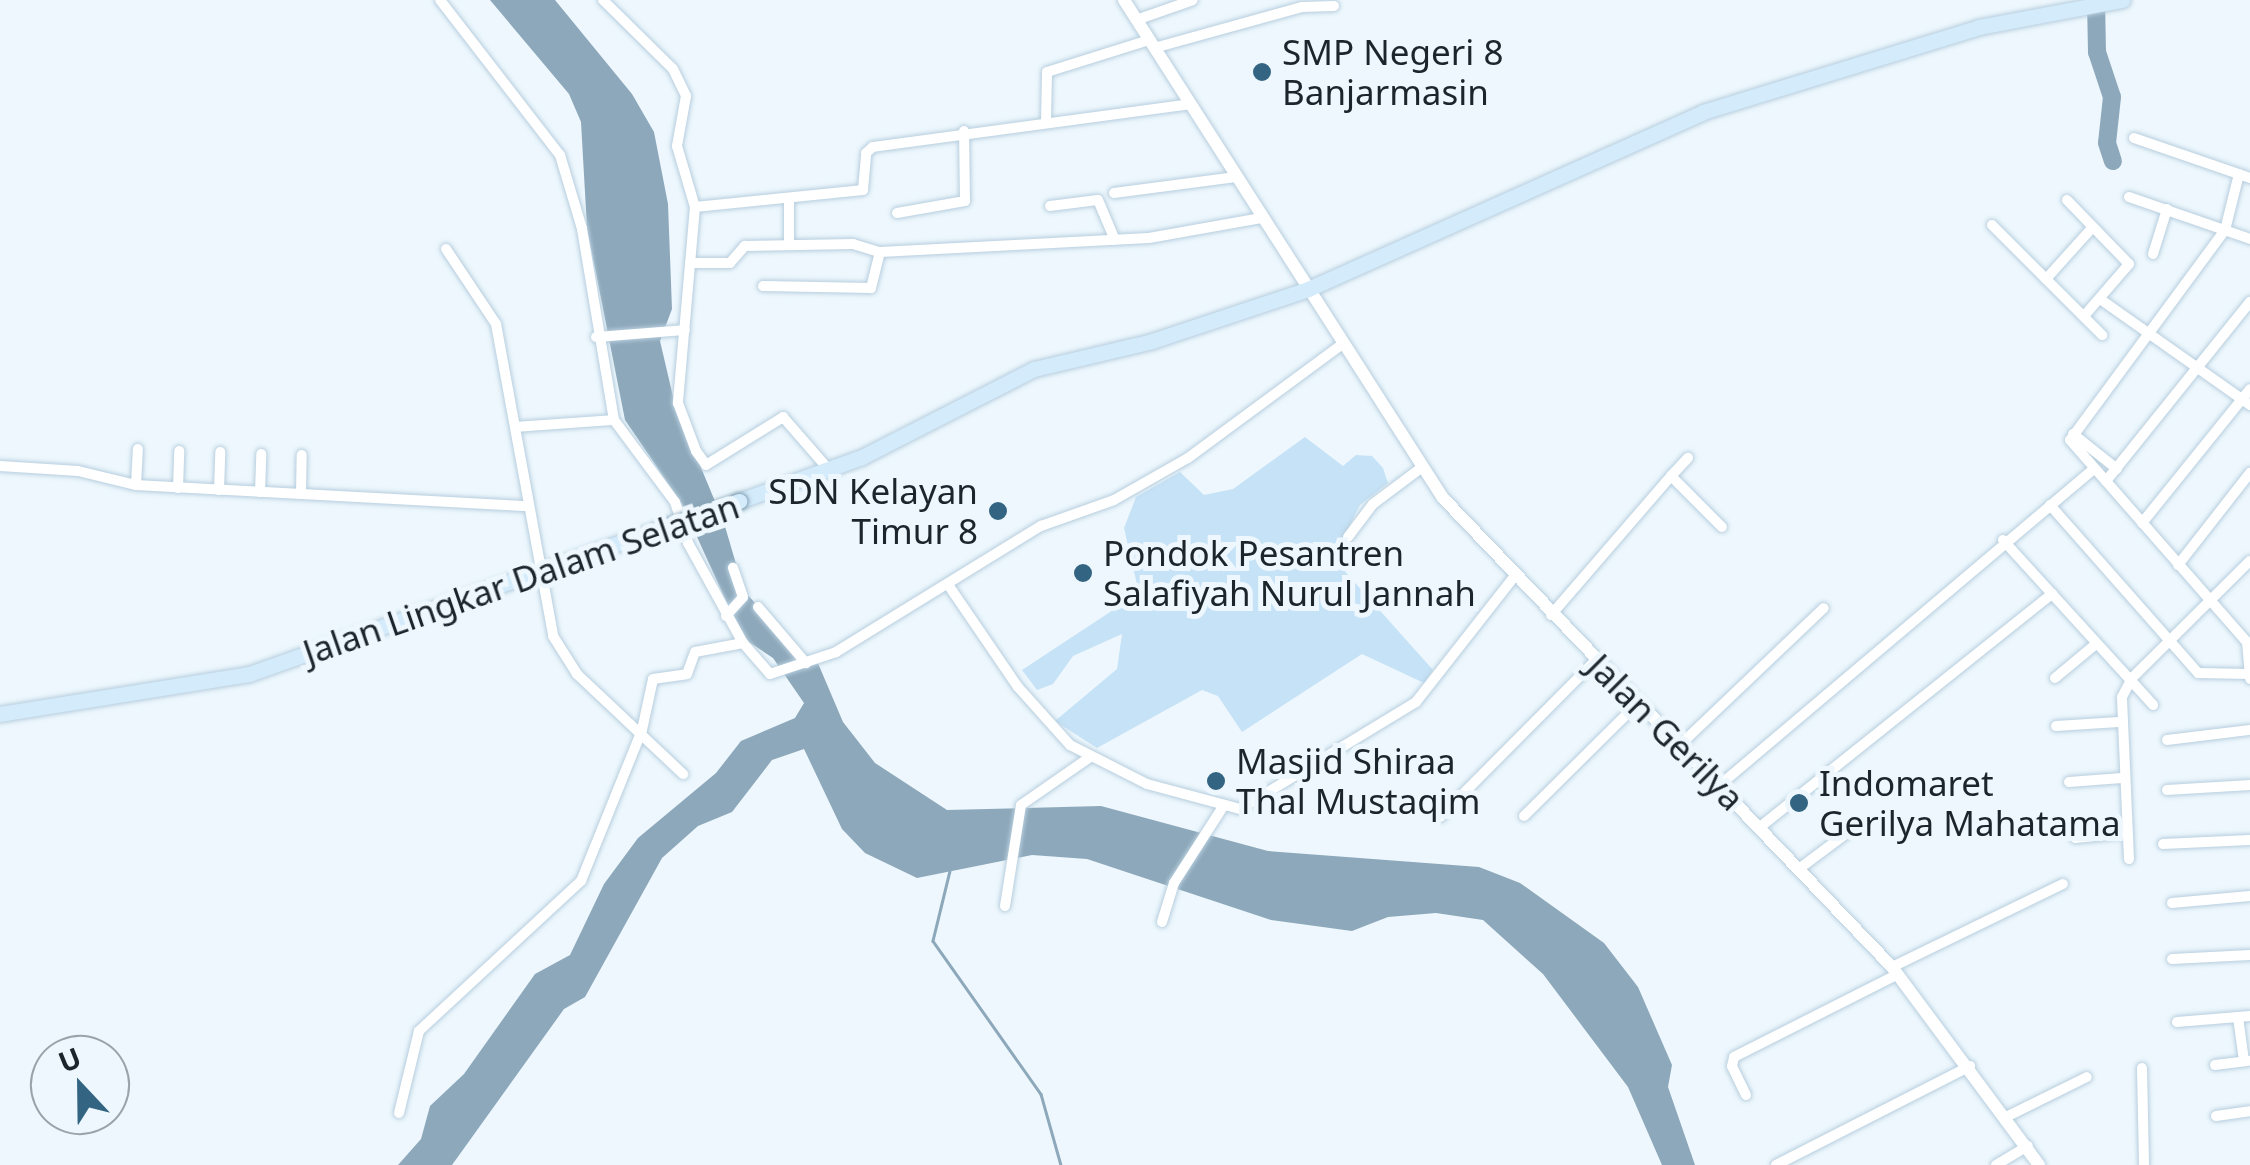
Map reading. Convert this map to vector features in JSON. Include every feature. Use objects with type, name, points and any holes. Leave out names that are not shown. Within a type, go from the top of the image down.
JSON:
[{"type":"main road","name":"Jalan Lingkar Dalam Selatan","points":[[0,714],[249,674],[830,470],[1034,370],[1168,336],[1308,289],[1702,112],[1979,26],[2074,3],[2116,1]]},
{"type":"street","points":[[440,0],[560,155],[582,230],[614,420],[675,502],[726,614],[765,672],[806,663],[949,586],[1041,526],[1114,500],[1188,458],[1340,346]]},
{"type":"street","points":[[603,0],[684,86],[677,146],[695,207],[678,408],[703,464],[780,417],[830,470]]},
{"type":"street","name":"Jalan Gerilya","points":[[1124,0],[1308,289],[1340,346],[1421,468],[1514,576],[1720,784],[1895,970],[1970,1066],[2039,1165]]},
{"type":"street","points":[[1136,20],[1193,0]]},
{"type":"street","points":[[1046,121],[1047,72],[1302,7],[1334,6]]},
{"type":"street","points":[[695,207],[862,190],[868,150],[964,131],[1190,104]]},
{"type":"street","points":[[897,214],[964,201],[964,131]]},
{"type":"street","points":[[2050,505],[2198,673],[2250,676],[2249,640],[2070,442],[2199,270],[2225,230],[2245,176],[2134,138]]},
{"type":"street","points":[[1114,194],[1236,177]]},
{"type":"street","points":[[2129,197],[2250,239]]},
{"type":"street","points":[[789,198],[789,245]]},
{"type":"street","points":[[2067,200],[2129,266],[2084,316]]},
{"type":"street","points":[[1050,206],[1101,202],[1115,240]]},
{"type":"street","points":[[2153,254],[2167,209]]},
{"type":"street","points":[[690,263],[732,262],[745,246],[872,245],[880,252],[1115,240],[1262,218]]},
{"type":"street","points":[[1992,225],[2102,335]]},
{"type":"street","points":[[2046,279],[2092,228]]},
{"type":"street","points":[[446,248],[496,324],[538,572],[554,636],[570,666],[642,730],[683,774]]},
{"type":"street","points":[[764,286],[871,288],[880,252]]},
{"type":"street","points":[[2100,299],[2198,370],[2248,398],[2142,523]]},
{"type":"street","points":[[2106,481],[2247,306]]},
{"type":"street","points":[[599,337],[685,330]]},
{"type":"street","points":[[516,427],[614,420]]},
{"type":"street","points":[[2073,434],[2118,468]]},
{"type":"street","points":[[136,485],[138,449]]},
{"type":"street","points":[[178,488],[179,452]]},
{"type":"street","points":[[219,490],[220,452]]},
{"type":"street","points":[[260,492],[261,454]]},
{"type":"street","points":[[301,494],[302,454]]},
{"type":"street","points":[[1551,615],[1688,458]]},
{"type":"street","points":[[0,466],[78,471],[136,485],[526,506]]},
{"type":"street","points":[[1348,537],[1373,504],[1421,468]]},
{"type":"street","points":[[1720,784],[2003,540],[2093,470]]},
{"type":"street","points":[[2178,564],[2250,474]]},
{"type":"street","points":[[1671,476],[1722,527]]},
{"type":"street","points":[[2003,540],[2153,705]]},
{"type":"street","points":[[2129,858],[2119,722],[2132,678],[2169,639],[2212,603],[2250,561]]},
{"type":"street","points":[[726,614],[743,597],[733,568]]},
{"type":"street","points":[[949,586],[1018,687],[1060,736],[1090,757],[1147,784],[1240,809],[1261,802],[1416,702],[1514,576]]},
{"type":"street","points":[[1760,826],[2052,594]]},
{"type":"street","points":[[758,607],[806,663]]},
{"type":"street","points":[[1681,744],[1824,608]]},
{"type":"street","points":[[399,1114],[419,1031],[534,932],[581,882],[642,730],[653,679],[688,674],[694,652],[743,643]]},
{"type":"street","points":[[2055,678],[2096,644]]},
{"type":"street","points":[[1440,818],[1596,660]]},
{"type":"street","points":[[1524,816],[1639,702]]},
{"type":"street","points":[[2056,726],[2119,722]]},
{"type":"street","points":[[2168,740],[2250,730]]},
{"type":"street","points":[[1005,906],[1016,860],[1019,818],[1026,801],[1090,757]]},
{"type":"street","points":[[2069,782],[2122,778]]},
{"type":"street","points":[[2167,790],[2250,785]]},
{"type":"street","points":[[1162,922],[1174,883],[1202,833],[1224,804]]},
{"type":"street","points":[[1800,868],[1854,826]]},
{"type":"street","points":[[2076,838],[2125,833]]},
{"type":"street","points":[[2163,844],[2250,840]]},
{"type":"street","points":[[1746,1095],[1732,1066],[1734,1057],[2063,884]]},
{"type":"street","points":[[2172,903],[2250,896]]},
{"type":"street","points":[[2172,959],[2250,956]]},
{"type":"street","points":[[2177,1022],[2244,1016],[2247,1061],[2215,1064]]},
{"type":"street","points":[[1776,1165],[1970,1066]]},
{"type":"street","points":[[2142,1068],[2144,1165]]},
{"type":"street","points":[[2006,1117],[2087,1077]]},
{"type":"street","points":[[2216,1116],[2250,1112]]},
{"type":"street","points":[[1996,1165],[2028,1146]]},
{"type":"shaded area","points":[[490,0],[555,0],[632,94],[654,132],[668,204],[672,309],[660,341],[675,405],[724,523],[744,591],[803,655],[817,661],[843,722],[875,763],[947,810],[1101,806],[1268,851],[1479,867],[1520,883],[1604,943],[1638,987],[1672,1065],[1668,1087],[1695,1165],[1662,1165],[1628,1087],[1543,974],[1483,920],[1436,913],[1388,917],[1352,931],[1271,920],[1087,859],[1032,855],[917,878],[865,853],[842,829],[804,749],[772,760],[732,812],[698,826],[662,858],[585,997],[564,1009],[452,1165],[398,1165],[421,1139],[430,1106],[464,1074],[535,974],[570,955],[604,884],[638,838],[716,773],[741,741],[795,718],[804,703],[773,658],[743,638],[682,504],[625,420],[587,228],[581,122],[569,94]]},
{"type":"shaded area","points":[[1305,437],[1343,466],[1356,455],[1372,456],[1383,468],[1388,483],[1360,505],[1333,558],[1433,670],[1424,683],[1362,654],[1242,732],[1218,696],[1202,690],[1097,748],[1055,721],[1117,669],[1122,634],[1073,656],[1053,684],[1037,690],[1022,670],[1139,593],[1124,528],[1136,497],[1180,472],[1204,495],[1233,489]]},
{"type":"waterway","points":[[2096,0],[2097,52],[2112,97],[2107,143],[2113,161]]},
{"type":"waterway","points":[[950,871],[933,941],[1041,1094],[1061,1165]]},
{"type":"place","name":"SMP Negeri 8 Banjarmasin","points":[[1262,72]]},
{"type":"place","name":"SDN Kelayan Timur 8","points":[[998,511]]},
{"type":"place","name":"Pondok Pesantren Salafiyah Nurul Jannah","points":[[1083,573]]},
{"type":"place","name":"Masjid Shiraa Thal Mustaqim","points":[[1216,781]]},
{"type":"place","name":"Indomaret Gerilya Mahatama","points":[[1799,803]]}]
